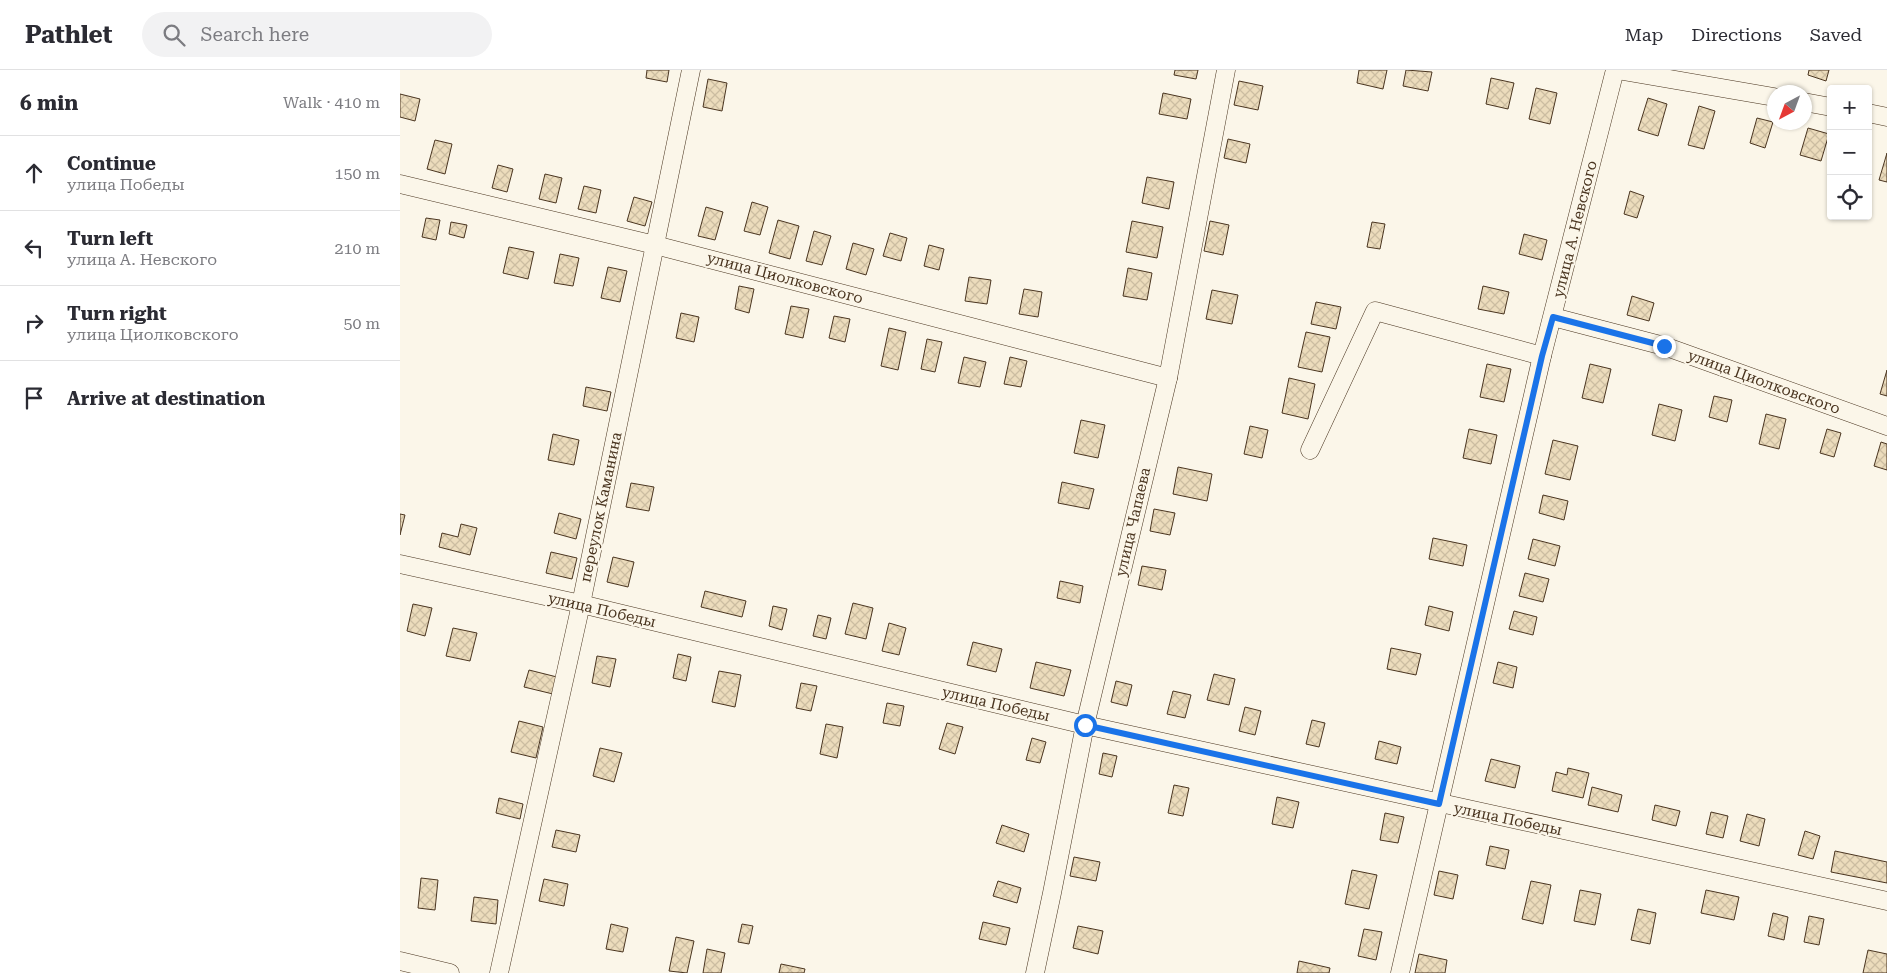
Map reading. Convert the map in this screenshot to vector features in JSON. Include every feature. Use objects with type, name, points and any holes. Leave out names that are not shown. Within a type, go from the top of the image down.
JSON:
[{"type":"street","name":"переулок Каманина","points":[[499,973],[581,604],[691,70]]},
{"type":"street","name":"улица Чапаева","points":[[1035,973],[1085,725],[1168,378],[1226,70]]},
{"type":"street","points":[[1616,70],[1767,96]]},
{"type":"street","name":"улица А. Невского","points":[[1400,973],[1542,356],[1616,70]]},
{"type":"street","points":[[1812,103],[1827,106]]},
{"type":"street","points":[[1872,115],[1887,117]]},
{"type":"street","name":"улица Циолковского","points":[[400,184],[655,245],[1168,378]]},
{"type":"street","points":[[1310,450],[1375,311],[1542,356]]},
{"type":"street","name":"улица Циолковского","points":[[1553,317],[1664,346],[1887,426]]},
{"type":"street","name":"улица Победы","points":[[400,564],[581,604],[1085,725],[1887,902]]},
{"type":"street","points":[[400,961],[450,973]]},
{"type":"building","points":[[647,70],[669,70],[667,82],[646,78]]},
{"type":"building","points":[[1175,70],[1198,70],[1196,79],[1174,75]]},
{"type":"building","points":[[1359,70],[1387,70],[1383,89],[1357,83]]},
{"type":"building","points":[[1406,70],[1432,72],[1428,91],[1403,86]]},
{"type":"building","points":[[1809,70],[1829,70],[1826,81],[1808,75]]},
{"type":"building","points":[[1491,78],[1514,83],[1508,109],[1486,104]]},
{"type":"building","points":[[708,79],[727,83],[722,111],[703,107]]},
{"type":"building","points":[[1239,81],[1263,86],[1258,110],[1234,105]]},
{"type":"building","points":[[1536,88],[1557,93],[1550,124],[1529,119]]},
{"type":"building","points":[[1163,93],[1191,99],[1187,119],[1159,114]]},
{"type":"building","points":[[400,94],[420,99],[415,121],[400,117]]},
{"type":"building","points":[[1648,98],[1667,104],[1658,136],[1638,130]]},
{"type":"building","points":[[1699,106],[1715,111],[1704,149],[1688,145]]},
{"type":"building","points":[[1757,118],[1767,120],[1767,130],[1771,130],[1765,148],[1750,143]]},
{"type":"building","points":[[1812,129],[1827,133],[1827,141],[1821,161],[1800,155],[1807,130]]},
{"type":"building","points":[[1228,139],[1250,144],[1246,163],[1224,158]]},
{"type":"building","points":[[435,140],[452,144],[445,174],[427,169]]},
{"type":"building","points":[[1887,153],[1887,182],[1879,180]]},
{"type":"building","points":[[498,165],[513,169],[507,192],[492,188]]},
{"type":"building","points":[[545,174],[562,178],[556,203],[539,199]]},
{"type":"building","points":[[1147,177],[1174,182],[1169,209],[1142,203]]},
{"type":"building","points":[[584,186],[601,190],[596,213],[578,209]]},
{"type":"building","points":[[1630,191],[1644,196],[1637,218],[1624,214]]},
{"type":"building","points":[[634,197],[652,202],[645,226],[627,221]]},
{"type":"building","points":[[752,202],[768,207],[760,235],[744,231]]},
{"type":"building","points":[[706,207],[723,212],[715,240],[698,236]]},
{"type":"building","points":[[426,218],[440,220],[436,240],[422,237]]},
{"type":"building","points":[[778,220],[799,226],[790,259],[769,253]]},
{"type":"building","points":[[1132,221],[1163,227],[1157,258],[1126,252]]},
{"type":"building","points":[[1210,221],[1229,225],[1223,255],[1204,251]]},
{"type":"building","points":[[451,222],[467,225],[464,238],[449,234]]},
{"type":"building","points":[[1372,222],[1385,224],[1380,249],[1367,247]]},
{"type":"building","points":[[814,231],[831,236],[822,265],[806,261]]},
{"type":"building","points":[[890,233],[907,238],[901,261],[883,256]]},
{"type":"building","points":[[1524,234],[1547,240],[1542,260],[1519,254]]},
{"type":"building","points":[[853,243],[874,249],[866,275],[846,269]]},
{"type":"building","points":[[929,245],[944,249],[939,270],[924,266]]},
{"type":"building","points":[[509,247],[534,252],[528,279],[503,273]]},
{"type":"building","points":[[560,254],[579,258],[573,286],[554,283]]},
{"type":"building","points":[[608,267],[627,271],[620,302],[601,298]]},
{"type":"building","points":[[1128,268],[1152,273],[1147,300],[1123,296]]},
{"type":"building","points":[[969,277],[991,280],[987,304],[965,301]]},
{"type":"building","points":[[739,286],[754,289],[749,313],[735,309]]},
{"type":"building","points":[[1483,286],[1509,292],[1504,314],[1478,309]]},
{"type":"building","points":[[1024,289],[1042,292],[1038,317],[1019,314]]},
{"type":"building","points":[[1212,290],[1238,295],[1232,324],[1206,319]]},
{"type":"building","points":[[1632,296],[1654,303],[1649,321],[1627,315]]},
{"type":"building","points":[[1316,302],[1341,307],[1336,329],[1311,324]]},
{"type":"building","points":[[791,306],[809,309],[803,338],[785,334]]},
{"type":"building","points":[[681,313],[699,317],[694,342],[676,338]]},
{"type":"building","points":[[834,316],[850,319],[845,342],[829,338]]},
{"type":"building","points":[[889,328],[906,332],[898,370],[881,366]]},
{"type":"building","points":[[1306,332],[1330,337],[1322,372],[1298,367]]},
{"type":"building","points":[[927,339],[942,342],[935,372],[921,369]]},
{"type":"building","points":[[964,357],[986,362],[980,387],[958,383]]},
{"type":"building","points":[[1010,357],[1027,361],[1021,387],[1004,384]]},
{"type":"building","points":[[1487,364],[1511,369],[1504,402],[1480,397]]},
{"type":"building","points":[[1590,364],[1611,369],[1603,403],[1582,398]]},
{"type":"building","points":[[1887,370],[1887,396],[1880,394]]},
{"type":"building","points":[[1289,378],[1315,384],[1308,419],[1282,413]]},
{"type":"building","points":[[586,387],[611,392],[607,411],[583,406]]},
{"type":"building","points":[[1714,396],[1732,400],[1727,422],[1709,417]]},
{"type":"building","points":[[1659,404],[1682,410],[1675,441],[1652,435]]},
{"type":"building","points":[[1766,414],[1786,419],[1779,449],[1759,444]]},
{"type":"building","points":[[1081,420],[1105,425],[1098,458],[1074,453]]},
{"type":"building","points":[[1250,426],[1268,430],[1262,458],[1244,454]]},
{"type":"building","points":[[1469,429],[1497,435],[1491,464],[1463,458]]},
{"type":"building","points":[[1827,429],[1841,433],[1834,457],[1820,453]]},
{"type":"building","points":[[553,434],[579,440],[574,465],[548,460]]},
{"type":"building","points":[[1553,440],[1578,446],[1570,480],[1545,474]]},
{"type":"building","points":[[1881,442],[1887,444],[1887,470],[1874,466]]},
{"type":"building","points":[[1178,467],[1212,474],[1207,501],[1173,494]]},
{"type":"building","points":[[1062,482],[1094,489],[1089,509],[1058,503]]},
{"type":"building","points":[[631,483],[654,487],[649,511],[626,507]]},
{"type":"building","points":[[1543,495],[1568,501],[1564,520],[1539,513]]},
{"type":"building","points":[[1154,509],[1175,513],[1170,535],[1150,531]]},
{"type":"building","points":[[559,513],[581,519],[576,539],[554,533]]},
{"type":"building","points":[[400,514],[405,515],[400,535]]},
{"type":"building","points":[[461,524],[477,528],[470,555],[439,547],[442,533],[458,537]]},
{"type":"building","points":[[1433,538],[1467,545],[1463,566],[1429,559]]},
{"type":"building","points":[[1533,539],[1560,546],[1555,566],[1528,559]]},
{"type":"building","points":[[551,552],[577,558],[572,579],[546,573]]},
{"type":"building","points":[[613,557],[634,562],[628,587],[607,582]]},
{"type":"building","points":[[1142,566],[1166,570],[1162,590],[1138,585]]},
{"type":"building","points":[[1525,573],[1549,579],[1543,602],[1519,596]]},
{"type":"building","points":[[1060,581],[1083,586],[1080,603],[1057,598]]},
{"type":"building","points":[[705,591],[746,601],[742,617],[701,607]]},
{"type":"building","points":[[853,603],[873,608],[866,639],[845,634]]},
{"type":"building","points":[[413,604],[432,608],[425,636],[407,631]]},
{"type":"building","points":[[773,606],[787,609],[782,630],[769,626]]},
{"type":"building","points":[[1429,606],[1453,612],[1449,631],[1425,625]]},
{"type":"building","points":[[1514,611],[1537,617],[1533,635],[1509,629]]},
{"type":"building","points":[[818,615],[831,618],[826,639],[813,636]]},
{"type":"building","points":[[889,623],[906,628],[899,655],[882,651]]},
{"type":"building","points":[[453,628],[477,633],[470,661],[446,656]]},
{"type":"building","points":[[973,642],[1002,649],[996,672],[967,665]]},
{"type":"building","points":[[1391,648],[1421,654],[1416,675],[1387,669]]},
{"type":"building","points":[[678,654],[691,657],[686,681],[673,678]]},
{"type":"building","points":[[597,656],[616,659],[610,687],[592,683]]},
{"type":"building","points":[[1036,662],[1071,670],[1064,696],[1030,688]]},
{"type":"building","points":[[1498,662],[1517,667],[1513,688],[1493,683]]},
{"type":"building","points":[[529,670],[557,677],[553,694],[524,687]]},
{"type":"building","points":[[719,671],[741,675],[735,707],[712,702]]},
{"type":"building","points":[[1214,674],[1235,679],[1229,705],[1207,700]]},
{"type":"building","points":[[1116,681],[1132,685],[1127,706],[1111,702]]},
{"type":"building","points":[[801,683],[817,686],[811,711],[796,708]]},
{"type":"building","points":[[1173,691],[1191,695],[1185,718],[1167,714]]},
{"type":"building","points":[[887,703],[904,706],[900,726],[883,723]]},
{"type":"building","points":[[1245,707],[1261,711],[1255,735],[1239,731]]},
{"type":"building","points":[[1312,720],[1325,723],[1319,747],[1306,744]]},
{"type":"building","points":[[519,721],[543,727],[536,758],[511,752]]},
{"type":"building","points":[[947,723],[963,727],[955,754],[939,749]]},
{"type":"building","points":[[826,724],[843,727],[837,758],[820,754]]},
{"type":"building","points":[[1032,738],[1046,742],[1040,763],[1026,760]]},
{"type":"building","points":[[1379,741],[1401,747],[1397,764],[1375,759]]},
{"type":"building","points":[[600,748],[622,753],[614,782],[593,776]]},
{"type":"building","points":[[1103,753],[1117,756],[1112,777],[1099,774]]},
{"type":"building","points":[[1491,759],[1520,766],[1515,788],[1485,781]]},
{"type":"building","points":[[1568,768],[1589,773],[1583,798],[1552,791],[1556,772],[1567,775]]},
{"type":"building","points":[[1174,785],[1189,788],[1183,816],[1168,813]]},
{"type":"building","points":[[1592,787],[1622,795],[1618,812],[1588,805]]},
{"type":"building","points":[[1277,797],[1299,802],[1293,828],[1272,824]]},
{"type":"building","points":[[499,798],[523,804],[520,819],[496,813]]},
{"type":"building","points":[[1655,805],[1680,811],[1676,826],[1652,820]]},
{"type":"building","points":[[1711,812],[1728,816],[1723,838],[1706,834]]},
{"type":"building","points":[[1385,813],[1404,817],[1398,843],[1380,840]]},
{"type":"building","points":[[1747,814],[1765,819],[1759,846],[1740,841]]},
{"type":"building","points":[[1002,825],[1029,834],[1024,852],[996,843]]},
{"type":"building","points":[[556,830],[580,835],[576,852],[552,847]]},
{"type":"building","points":[[1805,831],[1820,836],[1813,859],[1798,855]]},
{"type":"building","points":[[1490,846],[1509,850],[1505,869],[1486,865]]},
{"type":"building","points":[[1835,851],[1887,862],[1887,883],[1831,872]]},
{"type":"building","points":[[1074,857],[1100,862],[1096,881],[1070,876]]},
{"type":"building","points":[[1352,870],[1377,875],[1369,909],[1345,904]]},
{"type":"building","points":[[1439,871],[1458,875],[1453,899],[1434,895]]},
{"type":"building","points":[[421,878],[438,880],[435,910],[418,908]]},
{"type":"building","points":[[544,879],[568,884],[564,906],[539,901]]},
{"type":"building","points":[[998,881],[1021,888],[1017,903],[993,896]]},
{"type":"building","points":[[1531,881],[1551,885],[1543,924],[1522,919]]},
{"type":"building","points":[[1580,890],[1601,894],[1595,925],[1574,921]]},
{"type":"building","points":[[1706,890],[1739,897],[1734,920],[1701,913]]},
{"type":"building","points":[[474,897],[498,900],[496,924],[471,921]]},
{"type":"building","points":[[1638,909],[1656,913],[1650,944],[1631,940]]},
{"type":"building","points":[[1773,913],[1788,917],[1784,940],[1768,936]]},
{"type":"building","points":[[1809,916],[1824,919],[1819,945],[1804,942]]},
{"type":"building","points":[[983,922],[1010,928],[1006,945],[979,939]]},
{"type":"building","points":[[611,924],[628,928],[623,952],[606,949]]},
{"type":"building","points":[[742,924],[753,926],[749,944],[738,942]]},
{"type":"building","points":[[1078,926],[1103,931],[1098,954],[1073,948]]},
{"type":"building","points":[[1364,929],[1382,932],[1376,960],[1358,956]]},
{"type":"building","points":[[676,937],[694,941],[687,973],[669,971]]},
{"type":"building","points":[[707,949],[725,953],[721,973],[703,973]]},
{"type":"building","points":[[1868,950],[1887,954],[1887,973],[1863,973]]},
{"type":"building","points":[[1419,954],[1447,960],[1445,973],[1415,973]]},
{"type":"building","points":[[1299,961],[1330,968],[1329,973],[1297,973]]},
{"type":"building","points":[[781,964],[805,969],[804,973],[779,973]]},
{"type":"route","points":[[1085,725],[1439,804],[1542,356],[1553,317],[1664,346]]}]
